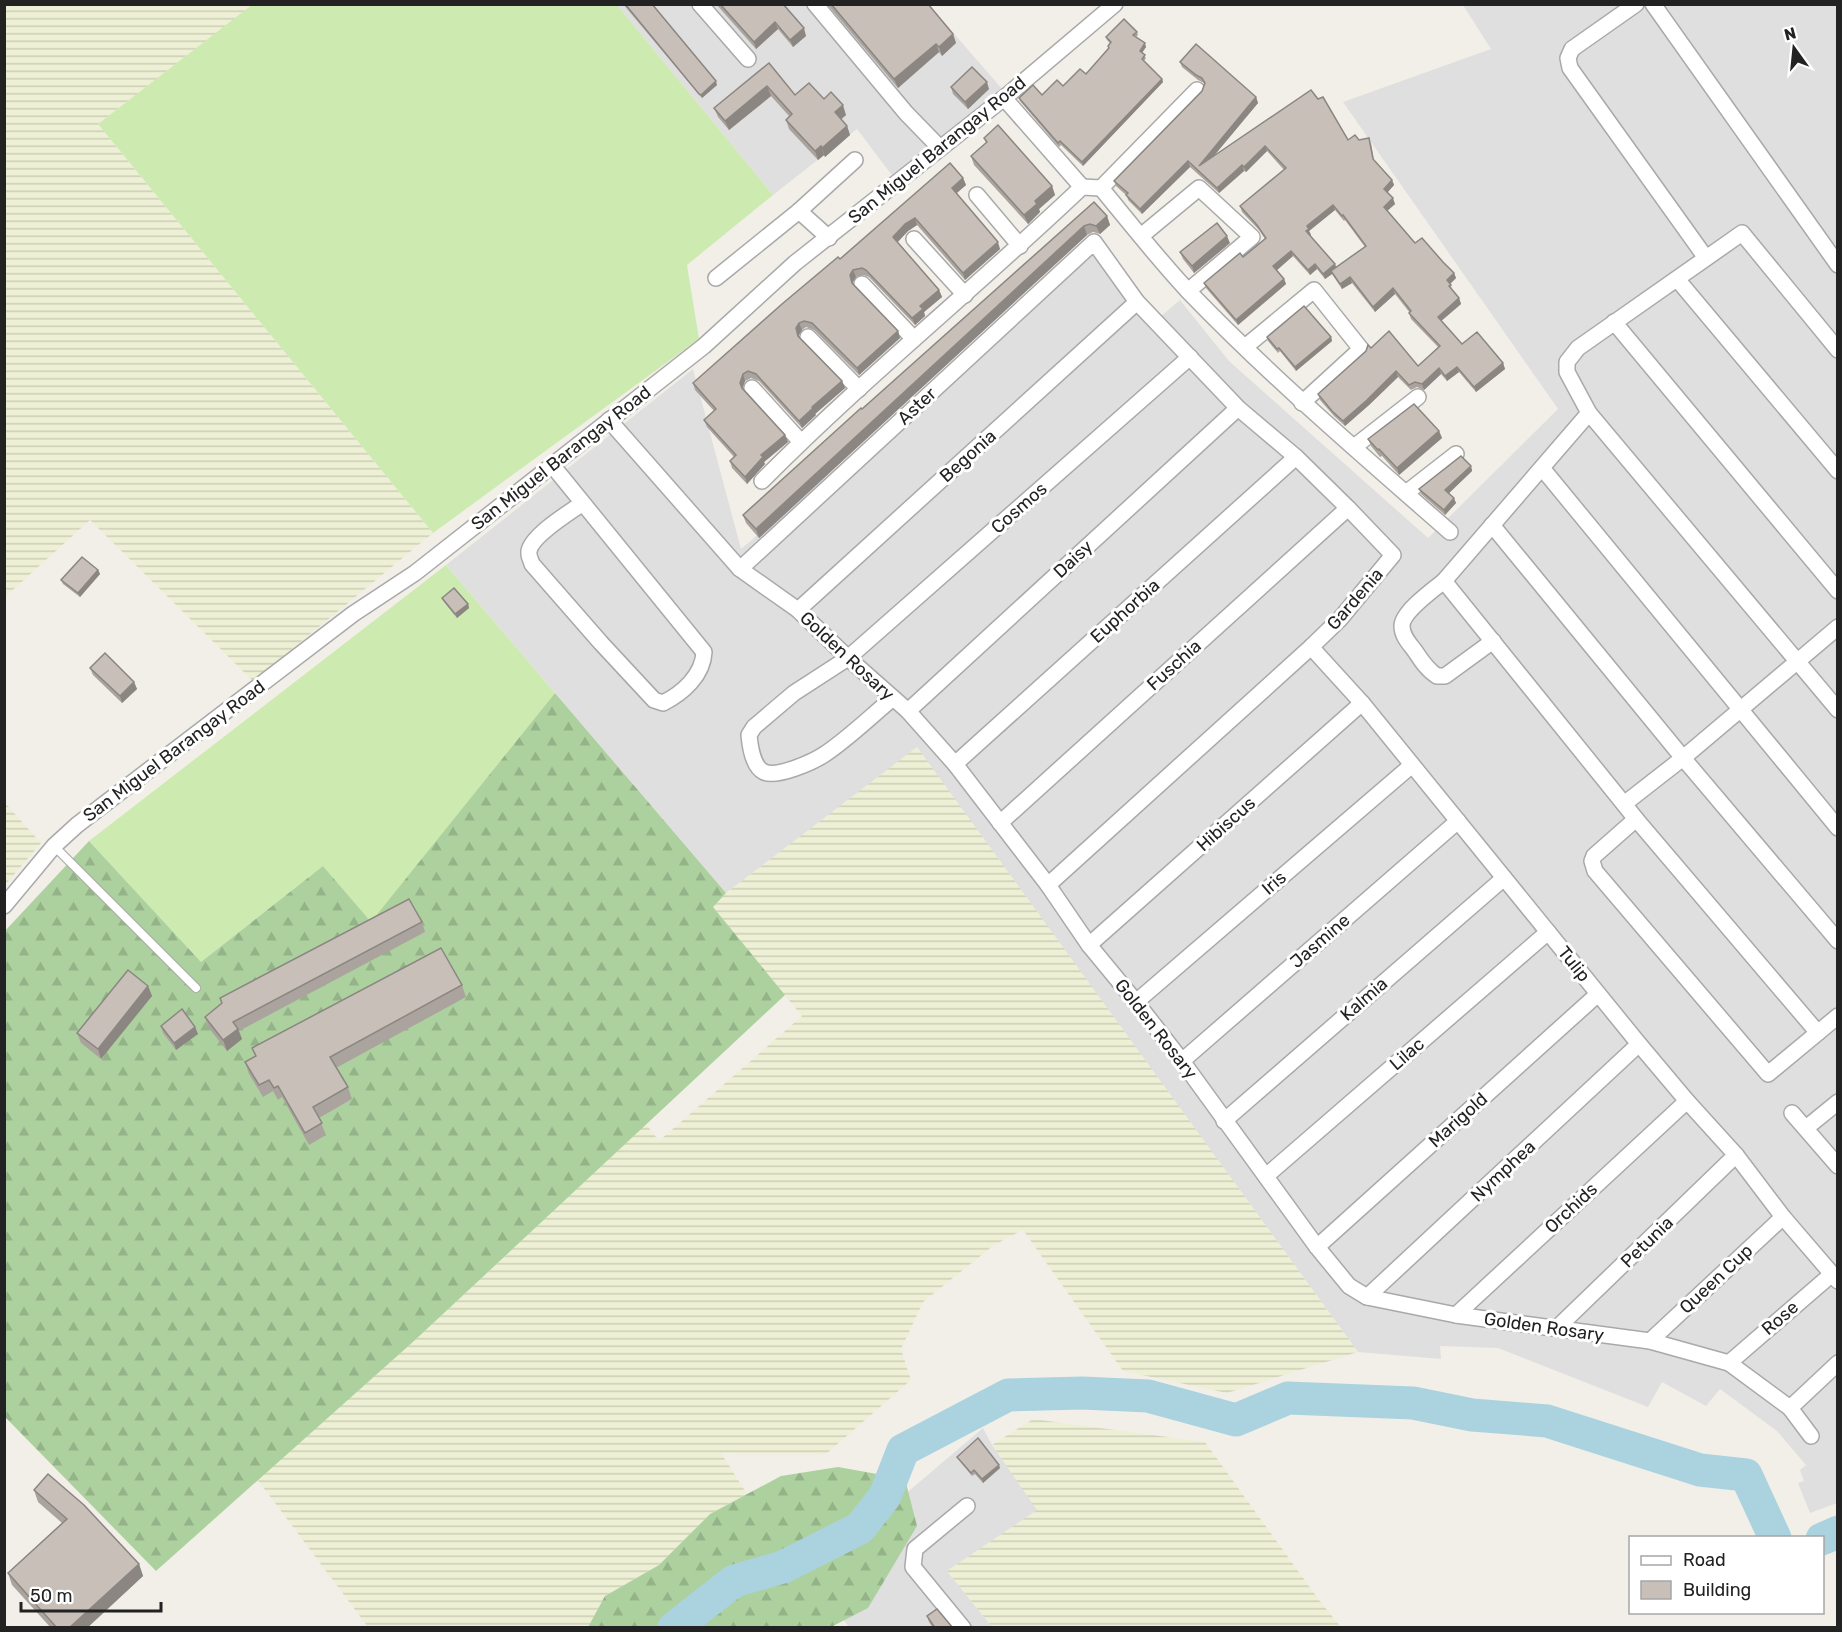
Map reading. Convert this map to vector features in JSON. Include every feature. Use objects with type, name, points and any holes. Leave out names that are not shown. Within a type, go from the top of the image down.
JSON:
[{"type":"street","points":[[700,4],[748,59]]},
{"type":"street","points":[[815,4],[906,113],[940,148]]},
{"type":"street","name":"San Miguel Barangay Road","points":[[4,906],[54,846],[77,825],[353,614],[415,573],[704,346],[795,263],[1004,98],[1115,4]]},
{"type":"street","points":[[1636,4],[1572,49],[1568,58],[1570,68],[1706,258]]},
{"type":"street","points":[[1653,4],[1838,265]]},
{"type":"street","points":[[1101,188],[1197,90]]},
{"type":"street","points":[[1004,98],[1082,187],[1101,188],[1188,291],[1302,403],[1450,532]]},
{"type":"street","points":[[716,278],[799,211],[855,160]]},
{"type":"street","points":[[762,481],[801,442],[1020,246],[1082,187]]},
{"type":"street","points":[[1141,236],[1199,188],[1252,237],[1188,291]]},
{"type":"street","points":[[976,195],[1020,246]]},
{"type":"street","points":[[799,211],[829,238]]},
{"type":"street","points":[[1838,350],[1742,233],[1578,348],[1567,362],[1567,372],[1589,413],[1838,710]]},
{"type":"street","points":[[914,239],[965,295]]},
{"type":"street","name":"Gardenia","points":[[1048,885],[1311,647],[1340,619],[1393,555],[1296,457],[1238,408],[1137,302],[1094,243]]},
{"type":"street","name":"Aster","points":[[740,569],[1094,243]]},
{"type":"street","points":[[1677,279],[1838,471]]},
{"type":"street","points":[[862,284],[914,339]]},
{"type":"street","points":[[1245,347],[1314,290],[1361,349],[1302,403]]},
{"type":"street","name":"Begonia","points":[[798,610],[1137,302]]},
{"type":"street","points":[[1614,322],[1838,591]]},
{"type":"street","points":[[808,337],[859,389]]},
{"type":"street","name":"Cosmos","points":[[893,698],[823,755],[784,772],[773,774],[759,769],[750,744],[749,735],[754,727],[794,693],[848,658],[1190,357]]},
{"type":"street","points":[[752,388],[801,442]]},
{"type":"street","points":[[1354,447],[1418,397]]},
{"type":"street","name":"Daisy","points":[[908,711],[1238,408]]},
{"type":"street","points":[[1493,641],[1445,676],[1437,676],[1427,667],[1405,638],[1402,625],[1409,611],[1444,580],[1589,413]]},
{"type":"street","name":"Golden Rosary","points":[[609,420],[740,569],[798,610],[908,711],[955,764],[1048,885],[1089,945],[1182,1061],[1317,1247],[1349,1286],[1367,1297],[1456,1315],[1650,1341],[1729,1363],[1790,1408],[1811,1436]]},
{"type":"street","points":[[1406,493],[1456,454]]},
{"type":"street","name":"Euphorbia","points":[[955,764],[1296,457]]},
{"type":"street","points":[[552,465],[583,502],[704,652],[703,663],[693,679],[673,698],[663,703],[654,700],[646,692],[532,564],[528,554],[530,547],[540,535],[583,502]]},
{"type":"street","points":[[1542,468],[1838,828]]},
{"type":"street","name":"Fuschia","points":[[1000,823],[1348,508]]},
{"type":"street","points":[[1492,525],[1683,758],[1838,941]]},
{"type":"street","points":[[1444,580],[1636,819],[1818,1033]]},
{"type":"street","points":[[1624,804],[1683,758],[1838,627]]},
{"type":"street","name":"Tulip","points":[[1311,647],[1362,703],[1639,1044],[1737,1155],[1783,1217],[1835,1278]]},
{"type":"street","name":"Hibiscus","points":[[1089,945],[1362,703]]},
{"type":"street","name":"Iris","points":[[1136,1002],[1412,765]]},
{"type":"street","points":[[1636,819],[1594,856],[1592,861],[1595,871],[1768,1074],[1838,1016]]},
{"type":"street","name":"Jasmine","points":[[1182,1061],[1458,821]]},
{"type":"street","name":"Kalmia","points":[[1224,1121],[1504,878]]},
{"type":"street","name":"Lilac","points":[[1266,1176],[1548,932]]},
{"type":"street","name":"Marigold","points":[[1317,1247],[1598,994]]},
{"type":"street","name":"Nymphea","points":[[1367,1297],[1639,1044]]},
{"type":"street","name":"Orchids","points":[[1456,1315],[1687,1101]]},
{"type":"street","points":[[1806,1128],[1838,1102]]},
{"type":"street","points":[[1792,1113],[1838,1166]]},
{"type":"street","name":"Petunia","points":[[1557,1328],[1737,1155]]},
{"type":"street","name":"Queen Cup","points":[[1650,1341],[1783,1217]]},
{"type":"street","name":"Rose","points":[[1729,1363],[1835,1278]]},
{"type":"street","points":[[1790,1408],[1838,1363]]},
{"type":"street","points":[[963,1628],[913,1567],[915,1549],[967,1506]]},
{"type":"lane","points":[[54,846],[196,988]]},
{"type":"shaded area","points":[[617,5],[929,5],[1003,90],[894,178],[857,129],[773,195]]},
{"type":"shaded area","points":[[1463,5],[1837,5],[1837,1503],[1810,1513],[1798,1483],[1804,1481],[1800,1470],[1806,1465],[1777,1431],[1720,1389],[1706,1406],[1662,1382],[1648,1407],[1498,1348],[1440,1346],[1441,1359],[1358,1352],[917,748],[726,893],[446,565],[693,369],[741,549],[1098,246],[1160,317],[1180,300],[1229,361],[1428,538],[1558,409],[1343,102],[1491,49]]},
{"type":"shaded area","points":[[983,1428],[992,1445],[1038,1510],[947,1571],[992,1627],[849,1627],[809,1576]]},
{"type":"green space","points":[[253,4],[617,5],[773,195],[687,265],[699,339],[433,533],[98,124]]},
{"type":"green space","points":[[5,5],[253,5],[98,124],[433,533],[253,681],[90,520],[5,597]]},
{"type":"green space","points":[[446,565],[555,693],[371,923],[323,866],[201,962],[89,841]]},
{"type":"green space","points":[[555,693],[726,893],[713,907],[785,995],[414,1341],[156,1571],[5,1417],[4,932],[89,841],[201,962],[323,866],[371,922]]},
{"type":"green space","points":[[917,747],[1358,1352],[1227,1393],[1123,1371],[1023,1230],[994,1245],[923,1302],[901,1349],[911,1380],[826,1454],[721,1453],[747,1494],[710,1514],[659,1565],[605,1596],[588,1627],[368,1627],[257,1479],[414,1341],[646,1124],[659,1141],[802,1016],[712,907],[726,893]]},
{"type":"green space","points":[[5,803],[41,843],[5,885]]},
{"type":"green space","points":[[1033,1419],[1205,1442],[1341,1627],[992,1627],[947,1571],[1037,1510],[992,1445]]},
{"type":"green space","points":[[838,1467],[905,1479],[917,1526],[868,1608],[831,1627],[588,1627],[605,1596],[659,1565],[710,1514],[781,1476]]},
{"type":"building","points":[[625,4],[652,4],[716,81],[701,95],[699,94]]},
{"type":"building","points":[[720,4],[783,4],[804,28],[790,40],[775,22],[754,42]]},
{"type":"building","points":[[831,4],[928,4],[953,34],[939,47],[936,44],[894,79]]},
{"type":"building","points":[[1124,19],[1137,32],[1133,35],[1145,43],[1140,51],[1145,55],[1142,59],[1162,79],[1082,162],[1060,141],[1058,143],[1019,98],[1033,85],[1042,95],[1057,80],[1063,86],[1080,69],[1086,74],[1109,48],[1111,42],[1106,37]]},
{"type":"building","points":[[1196,44],[1256,97],[1199,166],[1311,90],[1318,99],[1323,97],[1348,140],[1355,135],[1359,140],[1369,138],[1373,159],[1392,180],[1384,189],[1393,198],[1384,207],[1415,243],[1422,238],[1454,273],[1447,280],[1459,298],[1438,317],[1462,344],[1477,332],[1503,363],[1474,387],[1457,367],[1445,376],[1439,368],[1422,384],[1415,382],[1409,385],[1396,371],[1343,421],[1332,411],[1318,394],[1366,351],[1368,345],[1371,348],[1389,331],[1418,366],[1440,346],[1409,313],[1411,311],[1393,288],[1373,307],[1350,277],[1340,284],[1331,271],[1366,246],[1333,205],[1307,226],[1309,229],[1306,231],[1335,264],[1323,274],[1315,264],[1308,270],[1291,251],[1273,266],[1284,279],[1236,320],[1204,283],[1240,253],[1243,257],[1266,238],[1240,206],[1286,168],[1265,146],[1244,167],[1242,165],[1217,188],[1188,161],[1140,209],[1126,195],[1128,193],[1114,181],[1202,91],[1205,83],[1202,78],[1180,62]]},
{"type":"building","points":[[769,63],[795,95],[809,83],[824,99],[831,92],[843,105],[835,112],[847,126],[822,148],[821,146],[815,151],[786,120],[792,114],[767,86],[725,121],[714,108]]},
{"type":"building","points":[[972,67],[987,82],[965,102],[951,87]]},
{"type":"building","points":[[998,125],[1052,186],[1035,201],[1037,204],[1024,215],[971,156],[987,142],[984,138]]},
{"type":"building","points":[[950,163],[963,178],[952,188],[998,242],[963,273],[915,218],[905,224],[893,237],[939,290],[920,306],[923,309],[912,318],[866,270],[862,268],[853,270],[850,275],[852,283],[898,331],[857,368],[812,323],[804,321],[799,323],[796,328],[798,336],[842,381],[799,421],[756,374],[748,371],[743,374],[740,383],[742,388],[785,435],[761,455],[763,457],[745,477],[730,461],[736,455],[704,420],[716,409],[693,383],[782,304],[838,257],[840,259]]},
{"type":"building","points":[[1094,202],[1107,216],[1096,226],[1090,224],[1084,226],[756,529],[743,515]]},
{"type":"building","points":[[1217,223],[1227,236],[1192,266],[1180,252]]},
{"type":"building","points":[[1304,306],[1331,337],[1295,367],[1267,337]]},
{"type":"building","points":[[1414,404],[1439,431],[1397,468],[1368,439]]},
{"type":"building","points":[[1461,456],[1471,466],[1445,490],[1454,498],[1444,510],[1419,489]]},
{"type":"building","points":[[82,557],[98,570],[78,593],[61,580]]},
{"type":"building","points":[[454,588],[468,604],[455,614],[442,598]]},
{"type":"building","points":[[105,653],[134,682],[120,696],[90,668]]},
{"type":"building","points":[[409,899],[422,922],[233,1022],[238,1029],[223,1040],[205,1017],[222,1003],[220,998]]},
{"type":"building","points":[[441,948],[462,985],[330,1057],[348,1087],[313,1107],[322,1123],[305,1133],[278,1086],[274,1088],[269,1080],[259,1085],[245,1062],[256,1056],[252,1048]]},
{"type":"building","points":[[128,970],[148,986],[98,1049],[77,1033]]},
{"type":"building","points":[[182,1009],[195,1027],[174,1043],[161,1026]]},
{"type":"building","points":[[978,1438],[999,1465],[982,1479],[974,1470],[971,1473],[957,1457]]},
{"type":"building","points":[[48,1474],[84,1505],[139,1564],[69,1628],[57,1628],[8,1573],[67,1519],[34,1490]]},
{"type":"building","points":[[937,1609],[953,1628],[935,1628],[927,1616]]},
{"type":"waterway","points":[[674,1628],[734,1581],[783,1567],[860,1528],[885,1496],[903,1450],[1008,1395],[1082,1393],[1148,1396],[1236,1420],[1288,1398],[1413,1403],[1472,1415],[1547,1421],[1700,1470],[1746,1475],[1774,1536]]},
{"type":"waterway","points":[[1824,1538],[1838,1532]]}]
